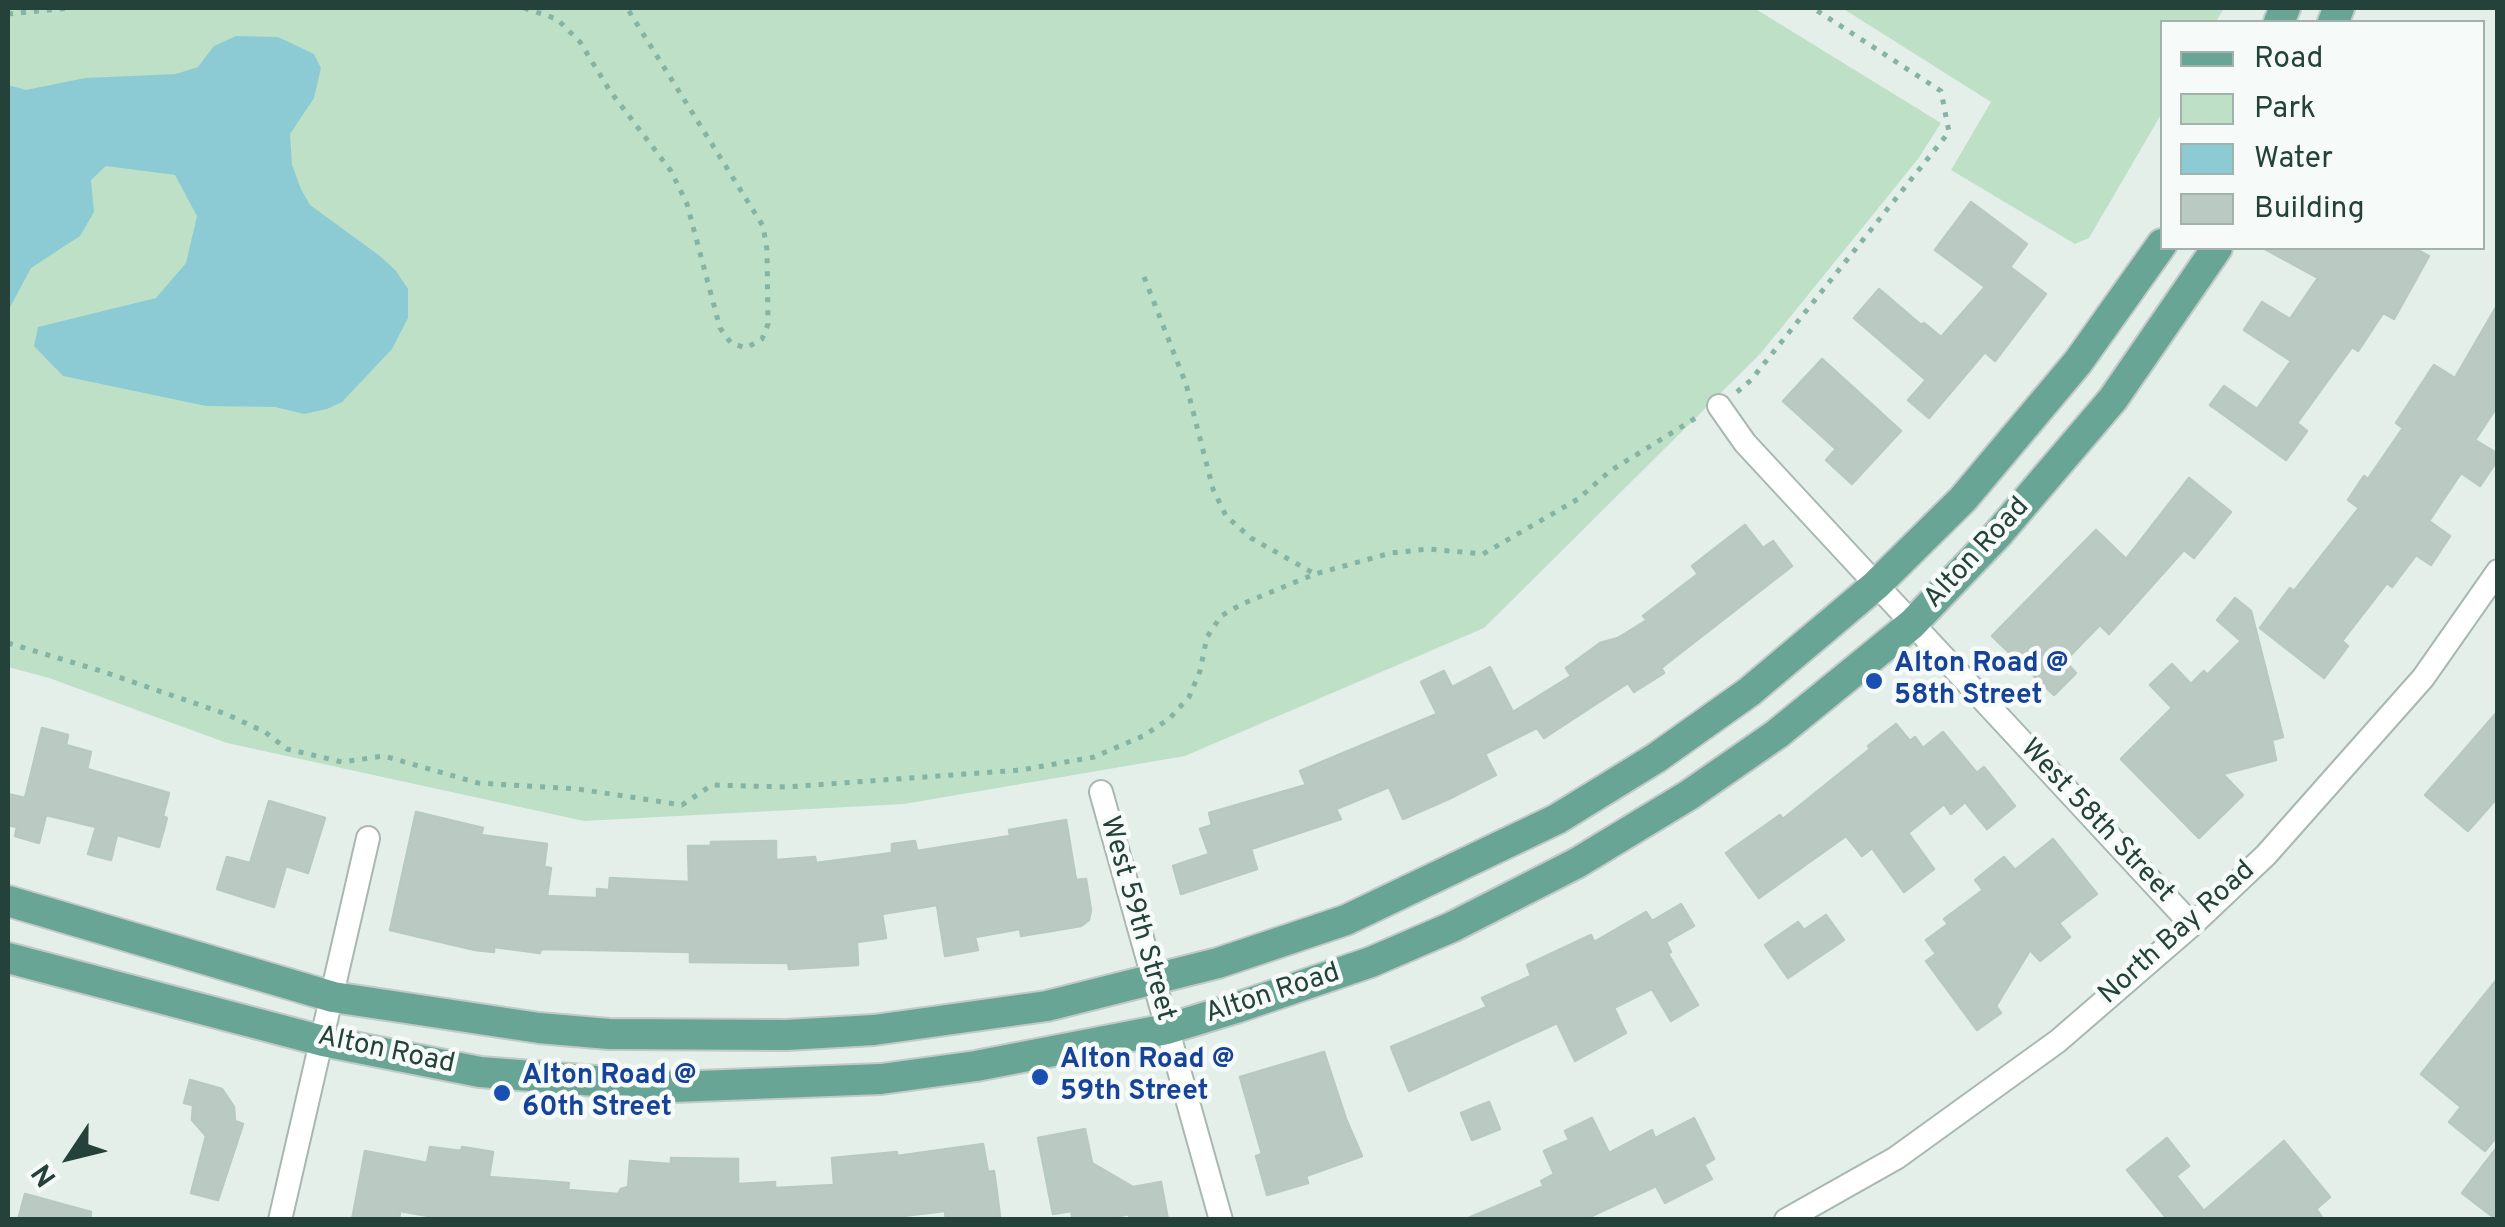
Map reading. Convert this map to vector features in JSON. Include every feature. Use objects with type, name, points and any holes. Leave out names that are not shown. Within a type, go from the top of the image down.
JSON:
[{"type":"main road","name":"Alton Road","points":[[8,901],[333,997],[539,1028],[592,1032],[786,1035],[874,1030],[1047,1006],[1218,962],[1346,920],[1557,819],[1656,758],[1749,692],[1876,585],[1963,500],[2078,362],[2160,247]]},
{"type":"main road","name":"Alton Road","points":[[8,958],[324,1041],[480,1072],[673,1086],[881,1079],[1057,1052],[1168,1029],[1371,962],[1452,926],[1576,864],[1689,796],[1778,734],[1912,624],[2022,508],[2113,399],[2216,250]]},
{"type":"street","name":"West 58th Street","points":[[1719,406],[1745,443],[2192,925]]},
{"type":"street","name":"North Bay Road","points":[[1786,1220],[1896,1158],[2009,1076],[2058,1040],[2192,925],[2266,855],[2424,678],[2498,571]]},
{"type":"street","name":"West 59th Street","points":[[1100,792],[1221,1220]]},
{"type":"street","points":[[280,1220],[368,838]]},
{"type":"path","points":[[8,14],[70,8]]},
{"type":"path","points":[[524,8],[556,19],[580,42],[610,91],[671,171],[687,204],[720,328],[731,343],[746,348],[762,339],[768,324],[763,226],[627,8]]},
{"type":"path","points":[[8,643],[101,670],[226,714],[265,732],[288,749],[342,762],[384,756],[478,783],[578,789],[682,806],[712,785],[857,784],[1021,770],[1094,757],[1169,720],[1189,697],[1200,671],[1207,637],[1221,616],[1315,574],[1390,553],[1429,548],[1483,554],[1578,499],[1610,470],[1678,426],[1719,406],[1750,380],[1949,132],[1940,91],[1813,8]]},
{"type":"path","points":[[1144,277],[1186,384],[1214,490],[1226,516],[1251,538],[1315,574]]},
{"type":"green space","points":[[8,8],[1754,8],[1941,123],[1918,159],[1761,353],[1484,628],[1185,756],[904,804],[584,821],[227,743],[49,678],[8,667]]},
{"type":"green space","points":[[1842,8],[2224,8],[2217,20],[2160,20],[2160,116],[2089,238],[2075,244],[1951,170],[1991,102]]},
{"type":"water","points":[[236,36],[278,37],[314,54],[321,68],[314,98],[290,134],[292,165],[301,189],[310,205],[380,256],[408,289],[408,318],[392,349],[342,402],[304,414],[275,407],[206,406],[63,376],[34,346],[38,327],[156,298],[186,263],[197,216],[175,175],[106,166],[91,180],[94,212],[80,236],[31,268],[8,311],[8,85],[26,90],[85,78],[176,74],[198,67],[214,46]]},
{"type":"building","points":[[1971,202],[2027,244],[2010,267],[2046,294],[1995,361],[1985,352],[1929,418],[1908,400],[1926,380],[1854,318],[1879,289],[1941,337],[1985,287],[1935,250]]},
{"type":"building","points":[[2267,250],[2418,250],[2429,256],[2394,319],[2383,313],[2358,351],[2352,347],[2297,423],[2307,431],[2286,460],[2210,405],[2224,386],[2257,409],[2291,361],[2244,330],[2262,302],[2290,319],[2318,278]]},
{"type":"building","points":[[2498,304],[2498,405],[2475,440],[2498,454],[2498,459],[2480,486],[2461,473],[2429,521],[2450,536],[2431,565],[2416,555],[2392,587],[2387,583],[2342,641],[2348,646],[2324,678],[2260,628],[2359,508],[2348,500],[2364,476],[2368,479],[2403,428],[2396,423],[2434,365],[2455,378]]},
{"type":"building","points":[[1822,359],[1901,431],[1852,484],[1826,460],[1836,449],[1783,401]]},
{"type":"building","points":[[2189,478],[2231,512],[2194,558],[2184,550],[2109,634],[2100,625],[2065,661],[2076,673],[2054,695],[1992,636],[2096,530],[2126,559]]},
{"type":"building","points":[[1745,525],[1763,548],[1773,541],[1792,566],[1661,668],[1664,673],[1634,692],[1628,683],[1544,738],[1537,728],[1485,754],[1496,775],[1453,797],[1403,819],[1389,787],[1336,809],[1341,819],[1251,849],[1257,869],[1181,894],[1173,866],[1209,854],[1200,829],[1212,825],[1209,813],[1306,785],[1300,771],[1437,714],[1421,682],[1444,671],[1452,687],[1490,667],[1513,712],[1571,676],[1566,668],[1600,643],[1618,638],[1647,620],[1643,616],[1698,574],[1692,566]]},
{"type":"building","points":[[2235,598],[2251,611],[2283,737],[2272,740],[2276,760],[2223,774],[2243,795],[2199,838],[2121,759],[2172,708],[2150,685],[2172,664],[2191,684],[2204,671],[2207,675],[2241,641],[2217,620]]},
{"type":"building","points":[[2498,711],[2498,797],[2468,831],[2425,795]]},
{"type":"building","points":[[1896,724],[1910,741],[1915,737],[1923,748],[1943,732],[1977,773],[1984,767],[2015,806],[1987,829],[1965,802],[1951,814],[1944,804],[1908,833],[1934,869],[1904,892],[1872,848],[1862,856],[1846,836],[1759,898],[1726,853],[1780,815],[1783,819]]},
{"type":"building","points":[[42,728],[68,735],[66,745],[91,752],[87,769],[169,793],[159,847],[117,835],[111,860],[88,854],[96,827],[46,815],[39,843],[15,836],[17,827],[8,825],[8,794],[25,798]]},
{"type":"building","points":[[269,801],[325,818],[308,873],[286,866],[274,907],[217,889],[227,857],[250,863]]},
{"type":"building","points":[[416,812],[483,828],[481,835],[547,844],[544,867],[551,868],[547,896],[597,898],[597,889],[609,890],[610,878],[689,882],[688,846],[711,846],[711,842],[776,841],[776,860],[815,857],[816,863],[892,853],[892,844],[915,841],[917,851],[1010,836],[1009,830],[1066,820],[1076,880],[1086,879],[1091,910],[1089,920],[1081,926],[1021,936],[1020,929],[975,937],[978,950],[945,956],[937,905],[882,914],[886,938],[857,942],[858,965],[789,969],[788,963],[690,962],[690,952],[541,949],[540,953],[494,947],[494,952],[475,950],[390,930]]},
{"type":"building","points":[[2053,839],[2097,894],[2059,923],[2070,937],[2040,961],[2030,950],[1996,1006],[2001,1013],[1977,1030],[1926,961],[1936,954],[1926,940],[1948,924],[1944,919],[1983,890],[1975,880],[2004,857],[2015,870]]},
{"type":"building","points":[[1681,904],[1694,926],[1666,942],[1671,952],[1668,954],[1698,1005],[1671,1021],[1652,989],[1614,1008],[1626,1033],[1575,1061],[1557,1023],[1409,1091],[1391,1047],[1487,1007],[1482,998],[1531,976],[1527,965],[1591,935],[1594,942],[1646,912],[1652,921]]},
{"type":"building","points":[[1826,915],[1844,940],[1788,978],[1765,945],[1798,922],[1804,930]]},
{"type":"building","points":[[2498,978],[2498,1135],[2485,1151],[2449,1122],[2461,1107],[2421,1074]]},
{"type":"building","points":[[1324,1052],[1362,1156],[1306,1176],[1308,1183],[1267,1195],[1256,1156],[1262,1154],[1240,1077]]},
{"type":"building","points":[[190,1080],[222,1089],[234,1107],[235,1121],[243,1124],[218,1200],[191,1193],[206,1136],[192,1120],[193,1105],[184,1103]]},
{"type":"building","points":[[1489,1102],[1500,1129],[1472,1140],[1461,1113]]},
{"type":"building","points":[[1592,1118],[1609,1153],[1652,1130],[1655,1138],[1694,1118],[1714,1159],[1704,1165],[1712,1179],[1665,1203],[1656,1186],[1583,1220],[1464,1220],[1544,1186],[1541,1181],[1554,1174],[1544,1151],[1569,1140],[1565,1131]]},
{"type":"building","points":[[1085,1129],[1092,1163],[1133,1187],[1161,1182],[1168,1220],[1130,1220],[1129,1214],[1102,1220],[1073,1220],[1071,1211],[1053,1214],[1038,1138]]},
{"type":"building","points":[[2167,1138],[2189,1166],[2176,1176],[2204,1211],[2284,1141],[2330,1197],[2316,1209],[2324,1220],[2168,1220],[2127,1170]]},
{"type":"building","points":[[983,1144],[988,1172],[994,1171],[1000,1216],[977,1220],[946,1220],[945,1211],[903,1216],[903,1220],[452,1220],[400,1211],[399,1220],[352,1220],[365,1151],[427,1163],[430,1147],[493,1152],[489,1177],[569,1183],[568,1190],[618,1194],[628,1187],[630,1161],[671,1164],[671,1158],[738,1159],[738,1184],[775,1182],[775,1188],[834,1185],[832,1158],[897,1152],[897,1156]]},
{"type":"building","points":[[2498,1146],[2498,1220],[2497,1220],[2462,1193]]},
{"type":"building","points":[[25,1194],[91,1212],[90,1220],[18,1220]]},
{"type":"place","name":"Alton Road @ 58th Street","points":[[1874,681]]},
{"type":"place","name":"Alton Road @ 59th Street","points":[[1040,1077]]},
{"type":"place","name":"Alton Road @ 60th Street","points":[[502,1093]]}]
